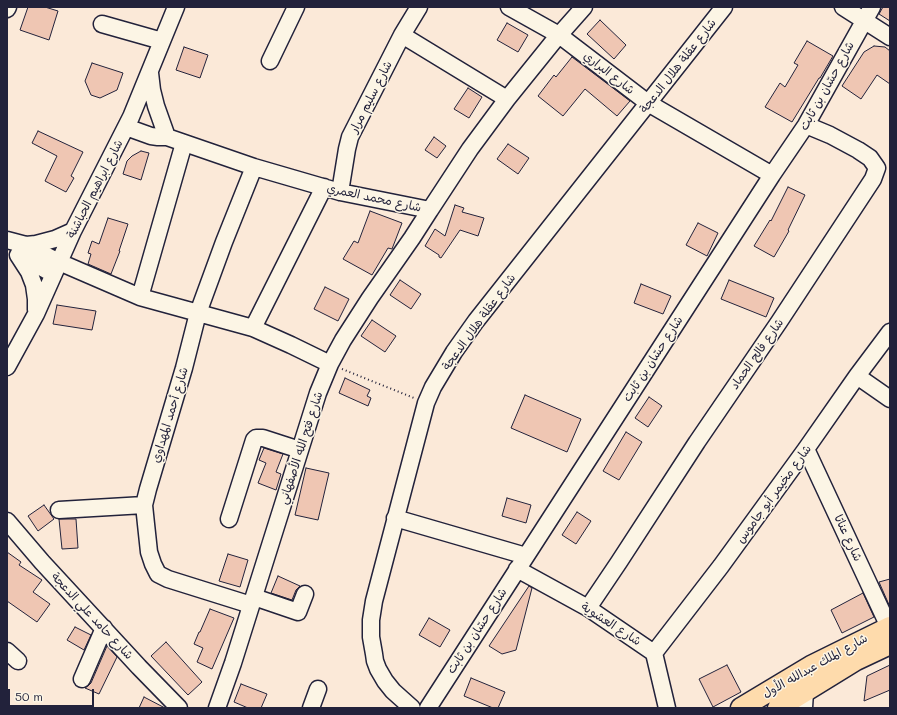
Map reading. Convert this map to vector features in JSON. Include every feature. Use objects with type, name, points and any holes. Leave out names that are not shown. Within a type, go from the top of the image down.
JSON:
[{"type":"main road","name":"شارع الملك عبدالله الأول","points":[[741,708],[811,666],[890,627]]},
{"type":"main road","name":"شارع الملك عبدالله الأول","points":[[778,708],[805,699],[856,660],[890,644]]},
{"type":"street","name":"شارع ابراهيم الحباشنة","points":[[7,368],[36,314],[73,231],[129,122],[176,7]]},
{"type":"street","points":[[270,61],[296,7]]},
{"type":"street","name":"شارع سليم مرار","points":[[340,192],[350,137],[402,35],[419,7]]},
{"type":"street","name":"شارع البراري","points":[[509,7],[559,35],[648,103],[772,175]]},
{"type":"street","name":"شارع محمد العمري","points":[[129,122],[157,128],[167,137],[254,167],[324,188],[430,210],[470,149],[507,99],[559,35],[584,7]]},
{"type":"street","name":"شارع عقلة هلال الدعجة","points":[[412,708],[393,692],[375,661],[371,637],[371,620],[374,601],[395,518],[426,403],[454,352],[476,321],[724,7]]},
{"type":"street","points":[[843,7],[890,37]]},
{"type":"street","name":"شارع حسّان بن ثابت","points":[[428,708],[772,175],[806,125],[872,7]]},
{"type":"street","points":[[102,24],[162,41]]},
{"type":"street","points":[[402,35],[507,99]]},
{"type":"street","points":[[150,73],[156,106],[167,137]]},
{"type":"street","name":"شارع فالح الحماد","points":[[588,608],[696,442],[779,322],[873,179],[877,168],[870,158],[830,135],[806,125]]},
{"type":"street","points":[[140,297],[184,143]]},
{"type":"street","name":"شارع أحمد المهداوي","points":[[254,167],[198,313],[184,368],[148,489],[144,504],[149,552],[158,574],[168,579],[298,612],[305,594]]},
{"type":"street","points":[[253,328],[324,188]]},
{"type":"street","name":"شارع فتح الله الأصفهاني","points":[[216,708],[233,662],[318,393],[330,364],[343,340],[370,298],[430,210]]},
{"type":"street","points":[[17,248],[50,240],[73,231]]},
{"type":"street","points":[[7,240],[17,248],[56,268],[140,297],[253,328],[330,364]]},
{"type":"street","points":[[17,248],[34,285],[36,314]]},
{"type":"street","name":"شارع مخيمر أبو جاموس","points":[[654,653],[722,566],[890,332]]},
{"type":"street","points":[[858,376],[890,399]]},
{"type":"street","points":[[229,519],[254,440],[256,438],[263,438],[300,450]]},
{"type":"street","name":"شارع عناتا","points":[[806,449],[890,627]]},
{"type":"street","points":[[60,510],[144,504]]},
{"type":"street","name":"شارع العشوية","points":[[395,518],[522,562],[654,653],[667,708]]},
{"type":"street","name":"شارع حامد علي الدعجة","points":[[7,522],[139,667],[179,708]]},
{"type":"street","points":[[82,679],[104,628]]},
{"type":"street","points":[[311,708],[318,689]]},
{"type":"path","points":[[330,364],[426,403]]},
{"type":"building","points":[[28,7],[45,7],[58,11],[49,40],[20,30]]},
{"type":"building","points":[[883,7],[890,7],[890,21],[879,14]]},
{"type":"building","points":[[600,20],[626,45],[614,59],[587,34]]},
{"type":"building","points":[[507,23],[528,35],[518,52],[497,40]]},
{"type":"building","points":[[807,41],[833,56],[792,122],[765,107],[780,83],[785,87],[798,65],[794,63]]},
{"type":"building","points":[[874,46],[885,47],[890,51],[890,84],[877,75],[861,99],[842,86],[864,52]]},
{"type":"building","points":[[184,47],[208,55],[200,78],[176,70]]},
{"type":"building","points":[[572,57],[630,101],[617,116],[585,89],[563,116],[538,96],[554,75],[556,77]]},
{"type":"building","points":[[92,63],[123,73],[117,90],[100,98],[91,95],[85,81]]},
{"type":"building","points":[[468,88],[482,97],[469,118],[454,109]]},
{"type":"building","points":[[38,131],[83,152],[71,176],[74,178],[66,192],[45,181],[57,156],[32,143]]},
{"type":"building","points":[[434,137],[446,146],[437,158],[425,150]]},
{"type":"building","points":[[508,144],[529,158],[518,174],[497,159]]},
{"type":"building","points":[[141,151],[149,153],[141,180],[123,174],[127,161]]},
{"type":"building","points":[[788,187],[805,195],[788,230],[789,231],[774,257],[754,246],[770,220],[771,221]]},
{"type":"building","points":[[455,205],[464,208],[462,212],[484,218],[478,236],[460,230],[441,258],[425,246],[435,229],[445,236]]},
{"type":"building","points":[[370,211],[402,223],[392,249],[388,248],[372,275],[343,259],[354,241],[358,243]]},
{"type":"building","points":[[108,218],[128,224],[111,274],[88,264],[91,254],[88,253],[92,241],[99,244]]},
{"type":"building","points":[[698,223],[718,233],[707,256],[686,245]]},
{"type":"building","points":[[400,280],[421,294],[411,309],[390,295]]},
{"type":"building","points":[[729,280],[774,298],[766,317],[721,299]]},
{"type":"building","points":[[641,284],[671,296],[663,314],[634,303]]},
{"type":"building","points":[[325,287],[349,299],[338,321],[314,309]]},
{"type":"building","points":[[57,305],[96,311],[92,330],[53,324]]},
{"type":"building","points":[[372,320],[396,336],[385,352],[361,336]]},
{"type":"building","points":[[345,378],[370,390],[367,396],[371,398],[368,406],[339,393]]},
{"type":"building","points":[[525,395],[581,419],[567,452],[511,428]]},
{"type":"building","points":[[649,397],[662,406],[648,427],[635,418]]},
{"type":"building","points":[[626,432],[642,442],[619,480],[603,471]]},
{"type":"building","points":[[264,448],[283,454],[276,472],[281,474],[276,490],[258,483],[266,463],[259,460]]},
{"type":"building","points":[[306,468],[329,473],[318,520],[295,515]]},
{"type":"building","points":[[507,498],[531,505],[526,523],[502,516]]},
{"type":"building","points":[[44,505],[54,519],[38,531],[28,516]]},
{"type":"building","points":[[577,512],[591,521],[576,544],[562,535]]},
{"type":"building","points":[[59,519],[76,519],[78,548],[62,549]]},
{"type":"building","points":[[7,552],[21,562],[19,565],[42,580],[33,592],[50,604],[37,622],[7,601]]},
{"type":"building","points":[[228,554],[248,560],[240,587],[219,581]]},
{"type":"building","points":[[278,576],[300,586],[296,590],[292,600],[271,593]]},
{"type":"building","points":[[890,579],[890,607],[879,582]]},
{"type":"building","points":[[529,586],[532,588],[516,650],[502,654],[489,646]]},
{"type":"building","points":[[863,593],[874,617],[842,633],[831,610]]},
{"type":"building","points":[[210,609],[234,618],[212,669],[197,662],[203,648],[194,644]]},
{"type":"building","points":[[429,618],[450,630],[440,647],[419,635]]},
{"type":"building","points":[[75,627],[91,635],[84,650],[67,640]]},
{"type":"building","points":[[166,642],[202,682],[188,695],[151,656]]},
{"type":"building","points":[[107,646],[117,657],[99,694],[85,688],[91,683]]},
{"type":"building","points":[[727,665],[741,692],[713,707],[699,679]]},
{"type":"building","points":[[890,665],[890,690],[864,701],[867,676]]},
{"type":"building","points":[[471,678],[505,692],[498,708],[493,708],[464,696]]},
{"type":"building","points":[[241,684],[267,694],[261,708],[248,708],[234,702]]},
{"type":"building","points":[[144,697],[165,708],[139,708]]}]
